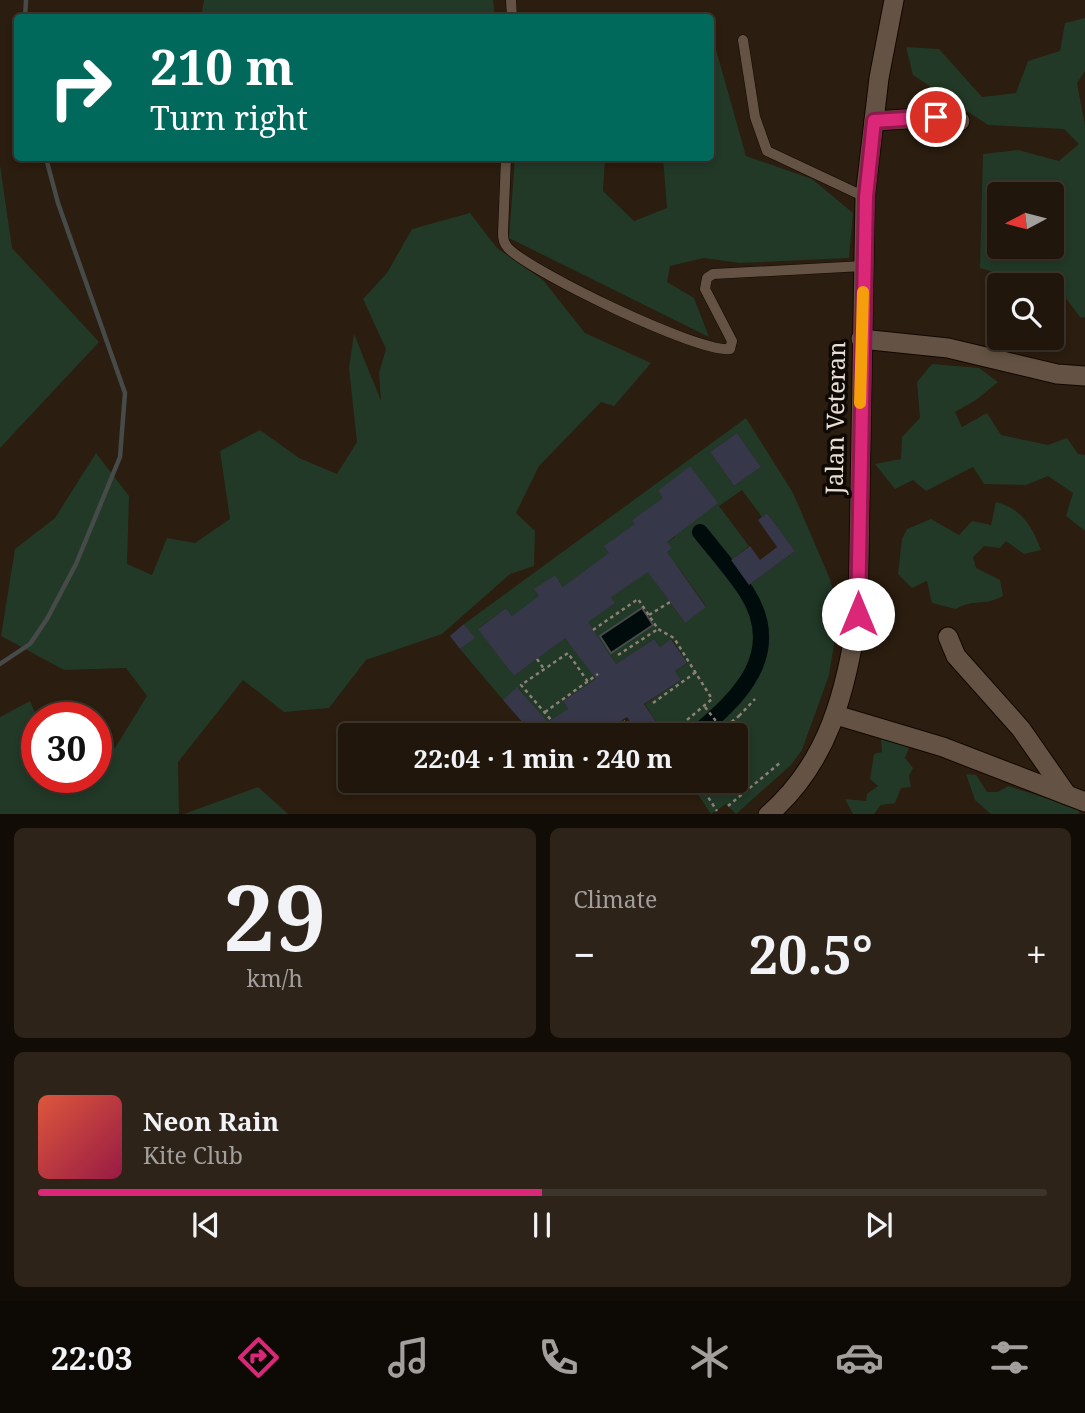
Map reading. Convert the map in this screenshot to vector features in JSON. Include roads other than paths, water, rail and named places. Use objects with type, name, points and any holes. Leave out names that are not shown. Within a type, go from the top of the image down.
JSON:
[{"type":"street","name":"Jalan Veteran","points":[[768,814],[792,794],[811,769],[836,715],[848,674],[858,614],[861,339],[866,197],[874,121],[894,0]]},
{"type":"street","points":[[874,121],[936,117],[960,121]]},
{"type":"street","points":[[861,339],[948,348],[1058,374],[1085,376]]},
{"type":"street","points":[[948,637],[956,656],[1021,729],[1076,799]]},
{"type":"street","points":[[836,715],[943,747],[1076,799]]},
{"type":"lane","points":[[743,40],[755,117],[767,151],[866,197]]},
{"type":"lane","points":[[506,161],[503,242],[510,250],[566,284],[690,341],[721,350],[730,349],[732,341],[705,289],[707,278],[713,274],[863,266]]},
{"type":"waterway","points":[[25,14],[26,0]]},
{"type":"waterway","points":[[0,664],[30,644],[47,619],[76,564],[120,457],[125,393],[58,203],[47,161]]},
{"type":"waterway","points":[[700,532],[746,591],[757,614],[761,635],[759,654],[752,673],[741,690],[709,723]]}]
